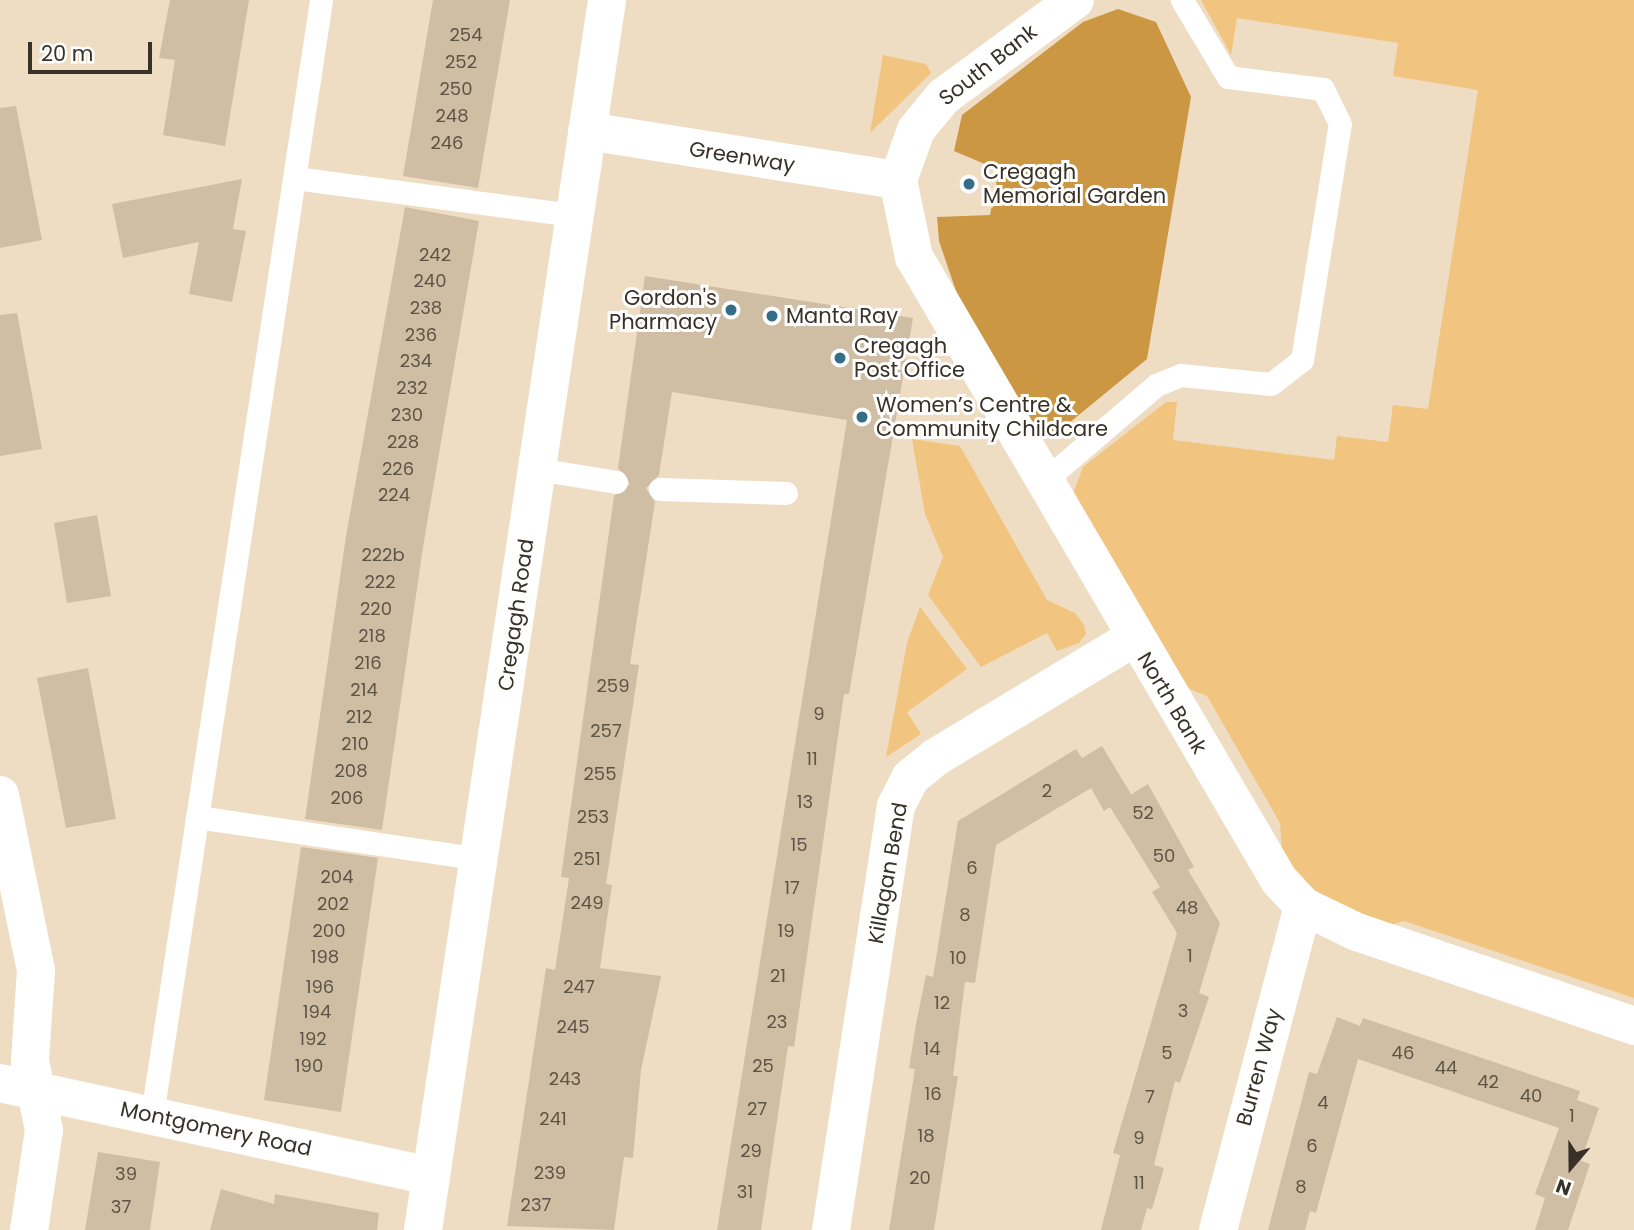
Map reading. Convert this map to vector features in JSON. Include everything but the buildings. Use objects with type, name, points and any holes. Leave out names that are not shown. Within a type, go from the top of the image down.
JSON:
[{"type":"street","name":"Cregagh Road","points":[[423,1230],[607,0]]},
{"type":"street","name":"South Bank","points":[[898,180],[904,150],[943,97],[1075,0]]},
{"type":"street","name":"Greenway","points":[[587,131],[898,180]]},
{"type":"street","name":"North Bank","points":[[898,180],[914,257],[1133,638],[1279,880],[1303,906],[1357,932],[1634,1027]]},
{"type":"street","name":"Killagan Bend","points":[[831,1230],[900,797],[910,778],[936,757],[1133,638]]},
{"type":"street","points":[[0,795],[36,970],[30,1060],[40,1092],[44,1130],[29,1230]]},
{"type":"street","name":"Burren Way","points":[[1218,1230],[1303,906]]},
{"type":"street","name":"Montgomery Road","points":[[0,1083],[431,1176]]},
{"type":"lane","points":[[152,1115],[321,0]]},
{"type":"lane","points":[[1044,481],[1156,385],[1181,375],[1271,384],[1302,360],[1340,124],[1323,89],[1228,77],[1182,0]]},
{"type":"lane","points":[[295,178],[574,215]]},
{"type":"lane","points":[[537,469],[616,482]]},
{"type":"lane","points":[[660,489],[786,493]]},
{"type":"lane","points":[[197,817],[480,859]]},
{"type":"shaded area","points":[[1201,0],[1634,0],[1634,998],[1404,921],[1374,930],[1325,903],[1283,861],[1280,823],[1207,696],[1175,683],[1070,502],[1083,467],[1166,402],[1177,402],[1173,440],[1334,460],[1337,436],[1388,442],[1393,405],[1428,409],[1478,90],[1393,76],[1398,43],[1237,18],[1231,55]]},
{"type":"shaded area","points":[[1118,9],[1156,22],[1191,97],[1147,359],[1052,437],[1028,429],[956,291],[939,241],[937,217],[990,215],[999,170],[954,151],[962,115],[1083,22]]},
{"type":"shaded area","points":[[883,55],[926,64],[931,73],[870,133]]},
{"type":"shaded area","points":[[912,439],[960,446],[1047,600],[1075,613],[1084,625],[1086,634],[1079,643],[1057,651],[1047,633],[981,667],[928,595],[943,557],[925,514]]},
{"type":"shaded area","points":[[920,607],[967,669],[907,712],[921,734],[886,757],[907,643]]},
{"type":"place","name":"Cregagh Memorial Garden","points":[[969,184]]},
{"type":"place","name":"Gordon's Pharmacy","points":[[731,310]]},
{"type":"place","name":"Manta Ray","points":[[772,316]]},
{"type":"place","name":"Cregagh Post Office","points":[[840,358]]},
{"type":"place","name":"Women’s Centre & Community Childcare","points":[[862,417]]}]
